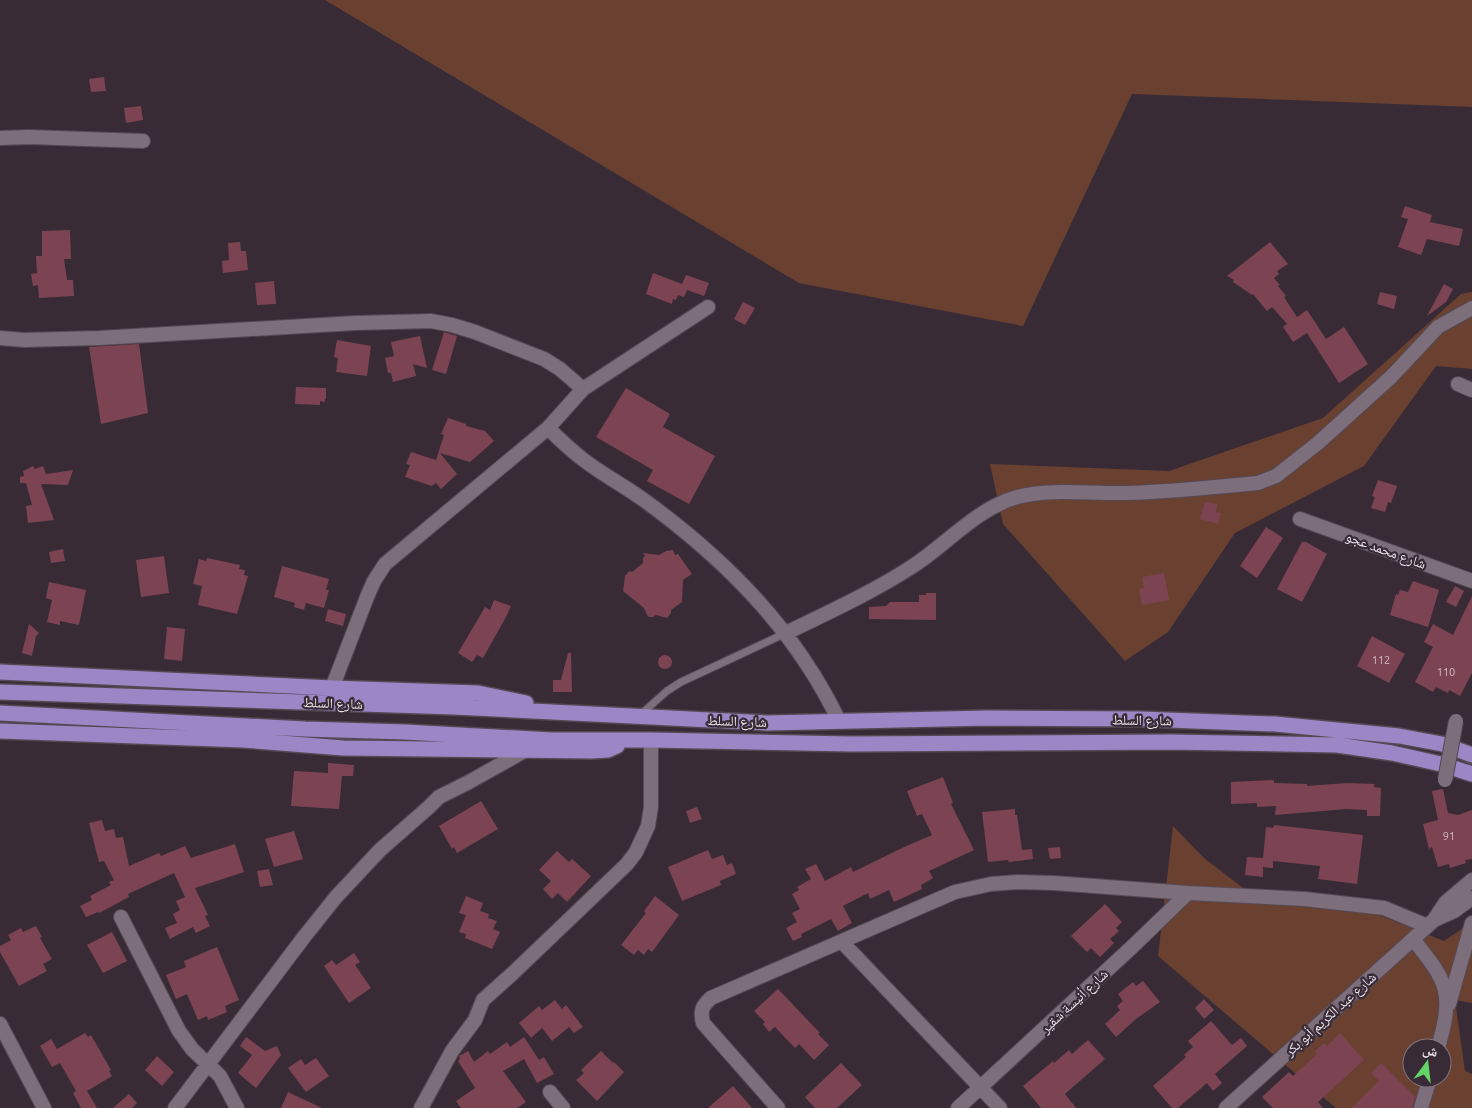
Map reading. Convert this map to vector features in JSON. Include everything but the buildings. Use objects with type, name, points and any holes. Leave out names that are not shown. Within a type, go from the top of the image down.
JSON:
[{"type":"main road","points":[[0,672],[478,693],[559,712]]},
{"type":"main road","name":"شارع السلط","points":[[0,692],[444,706],[768,723],[1007,718],[1141,719],[1275,724],[1398,736],[1442,744],[1472,755]]},
{"type":"main road","name":"شارع السلط","points":[[0,713],[552,740],[851,744],[1170,742],[1337,745],[1392,753],[1441,764],[1472,774]]},
{"type":"main road","points":[[0,731],[244,740],[342,748],[592,751],[608,750],[632,740]]},
{"type":"street","points":[[0,138],[143,141]]},
{"type":"street","points":[[332,688],[371,589],[385,564],[548,428],[583,389],[708,307]]},
{"type":"street","points":[[786,634],[878,588],[933,552],[985,512],[1016,498],[1036,493],[1129,493],[1258,483],[1276,476],[1318,443],[1391,377],[1438,327],[1472,308]]},
{"type":"street","points":[[0,338],[24,340],[99,338],[355,323],[431,321],[475,332],[544,359],[560,369],[583,389]]},
{"type":"street","points":[[1458,384],[1472,390]]},
{"type":"street","points":[[548,428],[586,462],[646,501],[697,541],[749,590],[786,634],[825,691],[839,721]]},
{"type":"street","name":"شارع محمد عجو","points":[[1300,519],[1472,581]]},
{"type":"street","points":[[1445,780],[1456,721]]},
{"type":"street","points":[[421,1108],[452,1051],[475,1020],[482,1000],[512,974],[627,864],[636,852],[648,826],[651,807],[651,740]]},
{"type":"street","points":[[175,1108],[304,937],[336,898],[380,850],[439,797],[526,750]]},
{"type":"street","name":"شارع عبد الكريم أبو بكر","points":[[1431,923],[1446,902],[1472,880]]},
{"type":"street","points":[[778,1108],[703,1023],[701,1010],[704,1004],[711,998],[955,892],[991,884],[1018,882],[1304,899],[1377,906],[1431,923]]},
{"type":"street","name":"شارع أنيسة شقير","points":[[958,1108],[1132,947],[1188,892]]},
{"type":"street","name":"شارع عبد الكريم أبو بكر","points":[[1226,1108],[1412,939],[1431,923],[1454,911],[1472,898]]},
{"type":"street","points":[[121,917],[179,1030],[192,1049],[224,1083],[237,1108]]},
{"type":"street","points":[[1440,1038],[1472,923]]},
{"type":"street","points":[[1412,939],[1431,962],[1443,982],[1447,1001],[1446,1014]]},
{"type":"street","points":[[842,942],[1000,1108]]},
{"type":"street","points":[[0,1024],[44,1108]]},
{"type":"street","points":[[1421,1108],[1427,1088]]},
{"type":"street","points":[[550,1092],[563,1108]]},
{"type":"lane","points":[[638,717],[667,691],[681,682],[786,634]]},
{"type":"shaded area","points":[[325,0],[1472,0],[1472,107],[1132,94],[1023,326],[799,283]]},
{"type":"shaded area","points":[[1472,292],[1472,369],[1436,366],[1364,466],[1235,533],[1168,632],[1125,661],[1003,524],[990,464],[1169,471],[1323,418],[1461,294]]},
{"type":"shaded area","points":[[1173,826],[1204,858],[1264,904],[1369,911],[1444,941],[1472,922],[1472,1003],[1455,1000],[1465,1071],[1472,1074],[1472,1108],[1336,1108],[1158,956]]}]
